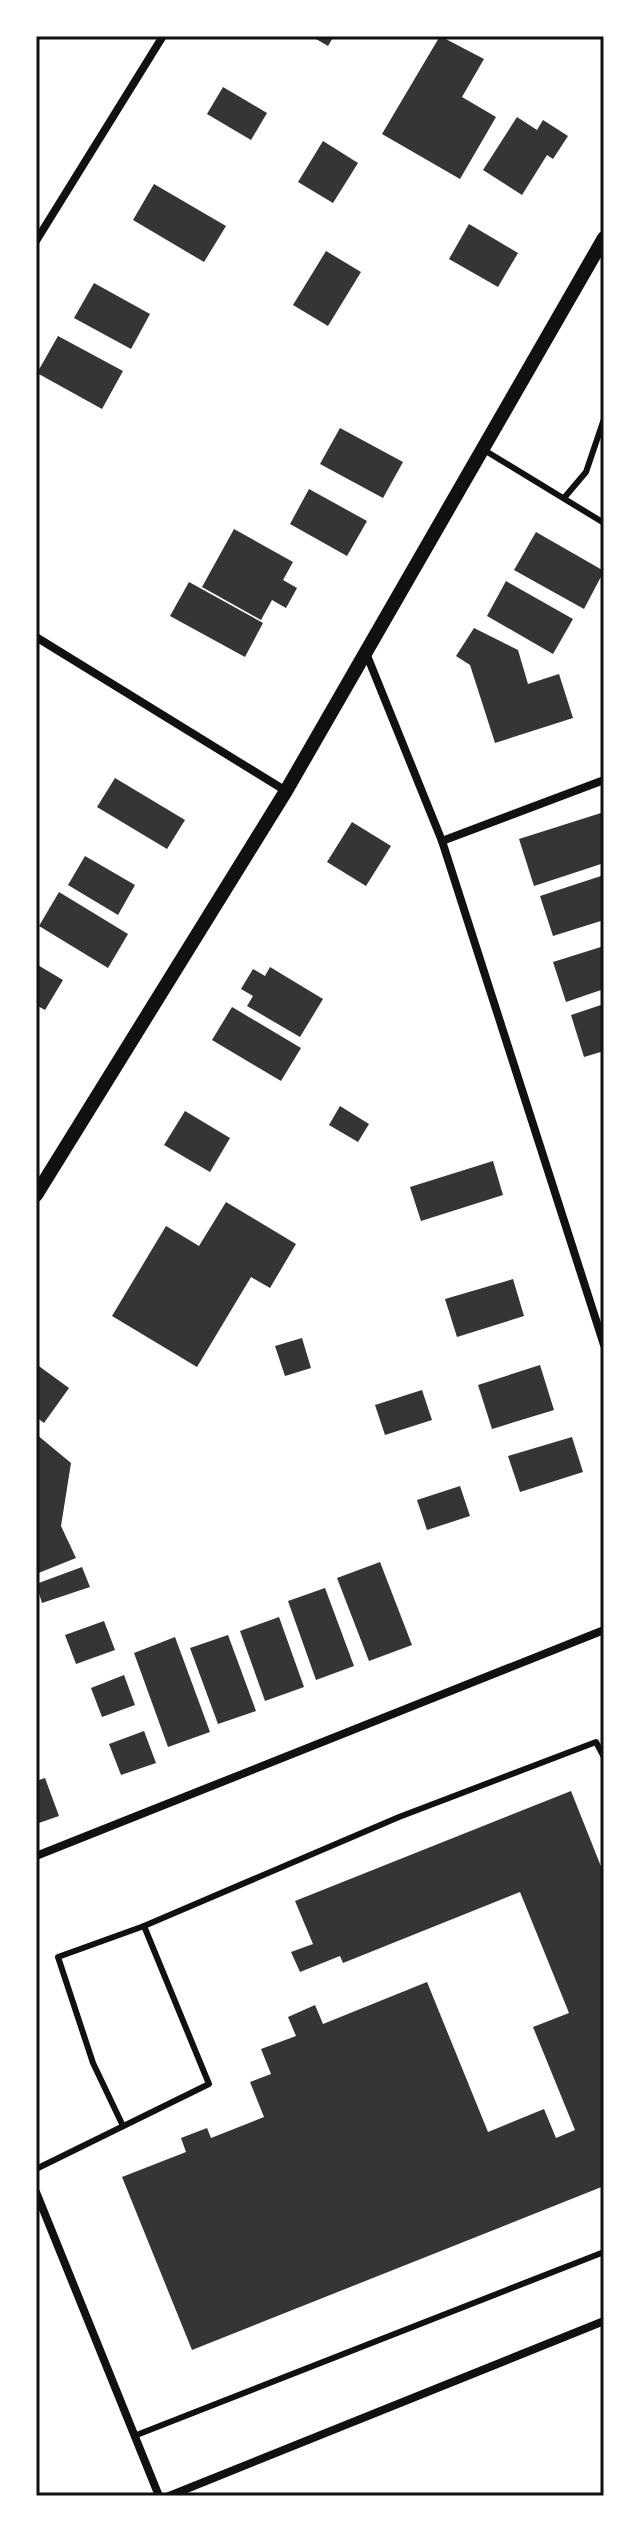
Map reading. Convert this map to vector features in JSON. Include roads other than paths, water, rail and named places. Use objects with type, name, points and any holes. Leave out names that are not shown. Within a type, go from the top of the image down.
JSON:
[{"type":"street","points":[[36,241],[163,36]]},
{"type":"street","points":[[36,1195],[286,791],[604,238]]},
{"type":"street","points":[[36,637],[286,791]]},
{"type":"street","points":[[366,653],[442,841],[604,1345]]},
{"type":"street","points":[[442,841],[604,780]]},
{"type":"street","points":[[36,1856],[604,1630]]},
{"type":"street","points":[[36,2192],[159,2496]]},
{"type":"street","points":[[169,2496],[604,2321]]},
{"type":"lane","points":[[564,498],[586,472],[604,419]]},
{"type":"lane","points":[[484,450],[604,523]]},
{"type":"lane","points":[[123,2126],[93,2063],[58,1957],[144,1926],[399,1817],[596,1742],[604,1757]]},
{"type":"lane","points":[[36,2169],[209,2084],[144,1926]]},
{"type":"lane","points":[[134,2436],[604,2252]]}]
